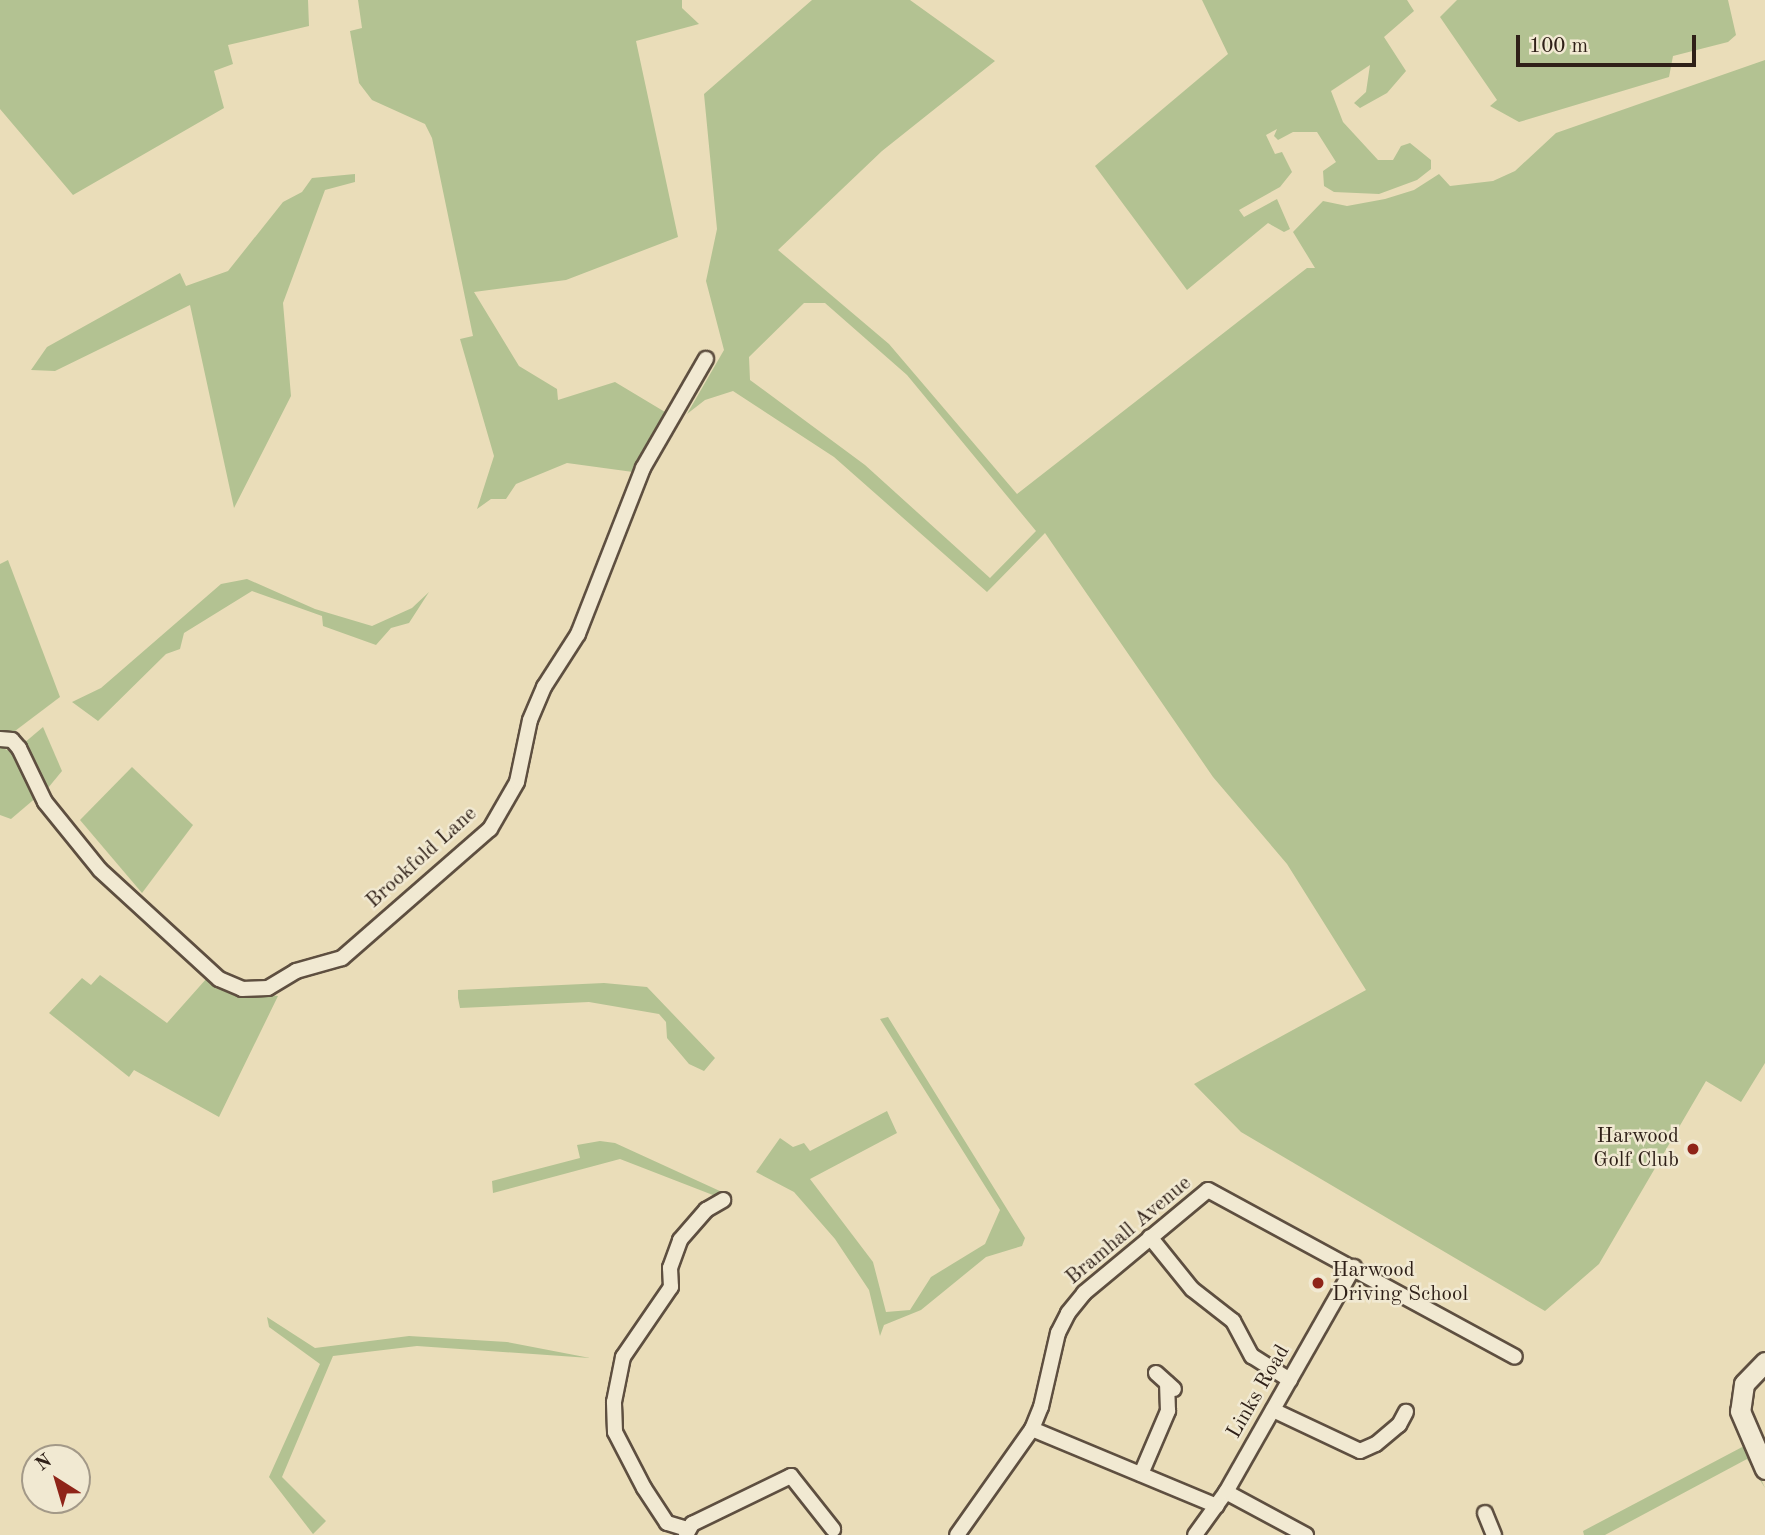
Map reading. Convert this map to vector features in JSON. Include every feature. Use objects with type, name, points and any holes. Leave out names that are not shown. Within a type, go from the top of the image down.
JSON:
[{"type":"street","name":"Brookfold Lane","points":[[0,739],[12,740],[19,748],[45,802],[100,870],[219,979],[243,989],[268,988],[296,971],[342,958],[491,829],[517,782],[530,720],[544,687],[578,634],[643,468],[706,359]]},
{"type":"street","name":"Bramhall Avenue","points":[[957,1535],[1032,1429],[1041,1407],[1058,1333],[1068,1313],[1198,1195],[1214,1191],[1515,1357]]},
{"type":"street","points":[[723,1200],[706,1210],[680,1240],[670,1268],[671,1287],[622,1357],[614,1402],[615,1432],[644,1488],[667,1523],[686,1532],[791,1476],[833,1529]]},
{"type":"street","points":[[1150,1237],[1192,1289],[1233,1321],[1252,1356],[1290,1380]]},
{"type":"street","name":"Links Road","points":[[1195,1535],[1226,1492],[1354,1267]]},
{"type":"street","points":[[1765,1362],[1744,1384],[1740,1411],[1765,1469]]},
{"type":"street","points":[[1141,1474],[1168,1411],[1166,1382]]},
{"type":"street","points":[[1273,1410],[1360,1451],[1376,1444],[1399,1425],[1406,1411]]},
{"type":"street","points":[[1032,1429],[1217,1506]]},
{"type":"street","points":[[1226,1492],[1306,1535]]},
{"type":"street","points":[[1485,1513],[1494,1535]]},
{"type":"green space","points":[[0,0],[308,0],[309,26],[228,45],[233,64],[214,71],[224,108],[73,195],[0,109]]},
{"type":"green space","points":[[358,0],[682,0],[682,8],[699,24],[636,41],[678,237],[566,280],[474,292],[519,366],[557,389],[558,400],[615,382],[665,412],[633,472],[567,463],[516,484],[506,499],[491,499],[477,509],[494,456],[460,339],[473,336],[432,138],[425,124],[372,100],[359,83],[350,31],[362,28]]},
{"type":"green space","name":"Harwood Golf Club","points":[[812,0],[910,0],[995,61],[882,151],[778,250],[889,344],[1017,494],[1307,268],[1315,268],[1293,232],[1323,201],[1347,206],[1385,199],[1414,190],[1439,174],[1450,186],[1493,181],[1515,171],[1556,133],[1765,60],[1765,1063],[1741,1102],[1706,1081],[1599,1264],[1545,1311],[1241,1132],[1194,1084],[1366,990],[1287,864],[1213,777],[1045,533],[987,592],[834,457],[733,391],[705,400],[687,414],[724,350],[706,281],[717,229],[704,94]],"holes":[[[804,303],[825,303],[907,375],[1036,531],[990,578],[865,465],[750,380],[749,357]]]},
{"type":"green space","points":[[1202,0],[1407,0],[1414,11],[1384,37],[1406,71],[1387,93],[1360,108],[1354,103],[1366,92],[1370,65],[1331,91],[1343,122],[1378,160],[1393,160],[1401,146],[1410,143],[1431,160],[1431,169],[1417,180],[1379,194],[1334,192],[1324,186],[1323,171],[1336,162],[1317,132],[1293,132],[1278,140],[1274,136],[1277,129],[1266,135],[1275,154],[1282,152],[1292,172],[1280,187],[1239,210],[1244,217],[1277,199],[1290,229],[1284,232],[1268,223],[1187,290],[1095,166],[1228,54]]},
{"type":"green space","points":[[1457,0],[1728,0],[1736,35],[1728,42],[1673,56],[1669,77],[1519,122],[1490,106],[1497,100],[1440,17]]},
{"type":"green space","points":[[355,174],[355,182],[325,190],[283,303],[291,396],[234,508],[190,305],[55,371],[31,370],[47,347],[180,273],[186,286],[228,271],[283,202],[302,192],[312,178]]},
{"type":"green space","points":[[8,560],[60,697],[11,734],[0,733],[0,564]]},
{"type":"green space","points":[[247,579],[315,609],[372,626],[412,608],[429,592],[409,623],[391,628],[376,645],[323,626],[322,616],[252,591],[184,633],[180,649],[166,654],[98,721],[72,702],[101,688],[221,584]]},
{"type":"green space","points":[[43,727],[62,771],[48,788],[23,744]]},
{"type":"green space","points":[[0,747],[17,754],[38,796],[11,819],[0,815]]},
{"type":"green space","points":[[132,767],[193,825],[142,893],[80,820]]},
{"type":"green space","points":[[100,975],[167,1023],[207,978],[232,991],[278,996],[219,1117],[134,1070],[129,1077],[49,1013],[82,978],[91,985]]},
{"type":"green space","points":[[604,983],[647,987],[715,1058],[704,1071],[689,1064],[667,1038],[666,1022],[659,1014],[589,1002],[460,1008],[458,998],[458,990]]},
{"type":"green space","points":[[888,1017],[1025,1238],[1022,1246],[986,1257],[921,1310],[884,1325],[880,1336],[869,1290],[835,1239],[794,1192],[756,1172],[780,1138],[793,1147],[804,1143],[810,1151],[887,1111],[897,1133],[810,1179],[873,1262],[886,1312],[910,1310],[931,1277],[985,1244],[1000,1210],[880,1019]]},
{"type":"green space","points":[[600,1141],[615,1143],[722,1192],[718,1197],[620,1159],[493,1193],[492,1181],[580,1158],[577,1145]]},
{"type":"green space","points":[[267,1317],[315,1348],[409,1336],[507,1342],[590,1358],[417,1346],[333,1356],[282,1477],[326,1521],[313,1534],[269,1477],[320,1364],[269,1327]]},
{"type":"green space","points":[[1746,1445],[1765,1488],[1747,1459],[1605,1535],[1584,1535],[1583,1531]]},
{"type":"place","name":"Harwood Golf Club","points":[[1693,1149]]},
{"type":"place","name":"Harwood Driving School","points":[[1318,1283]]}]
